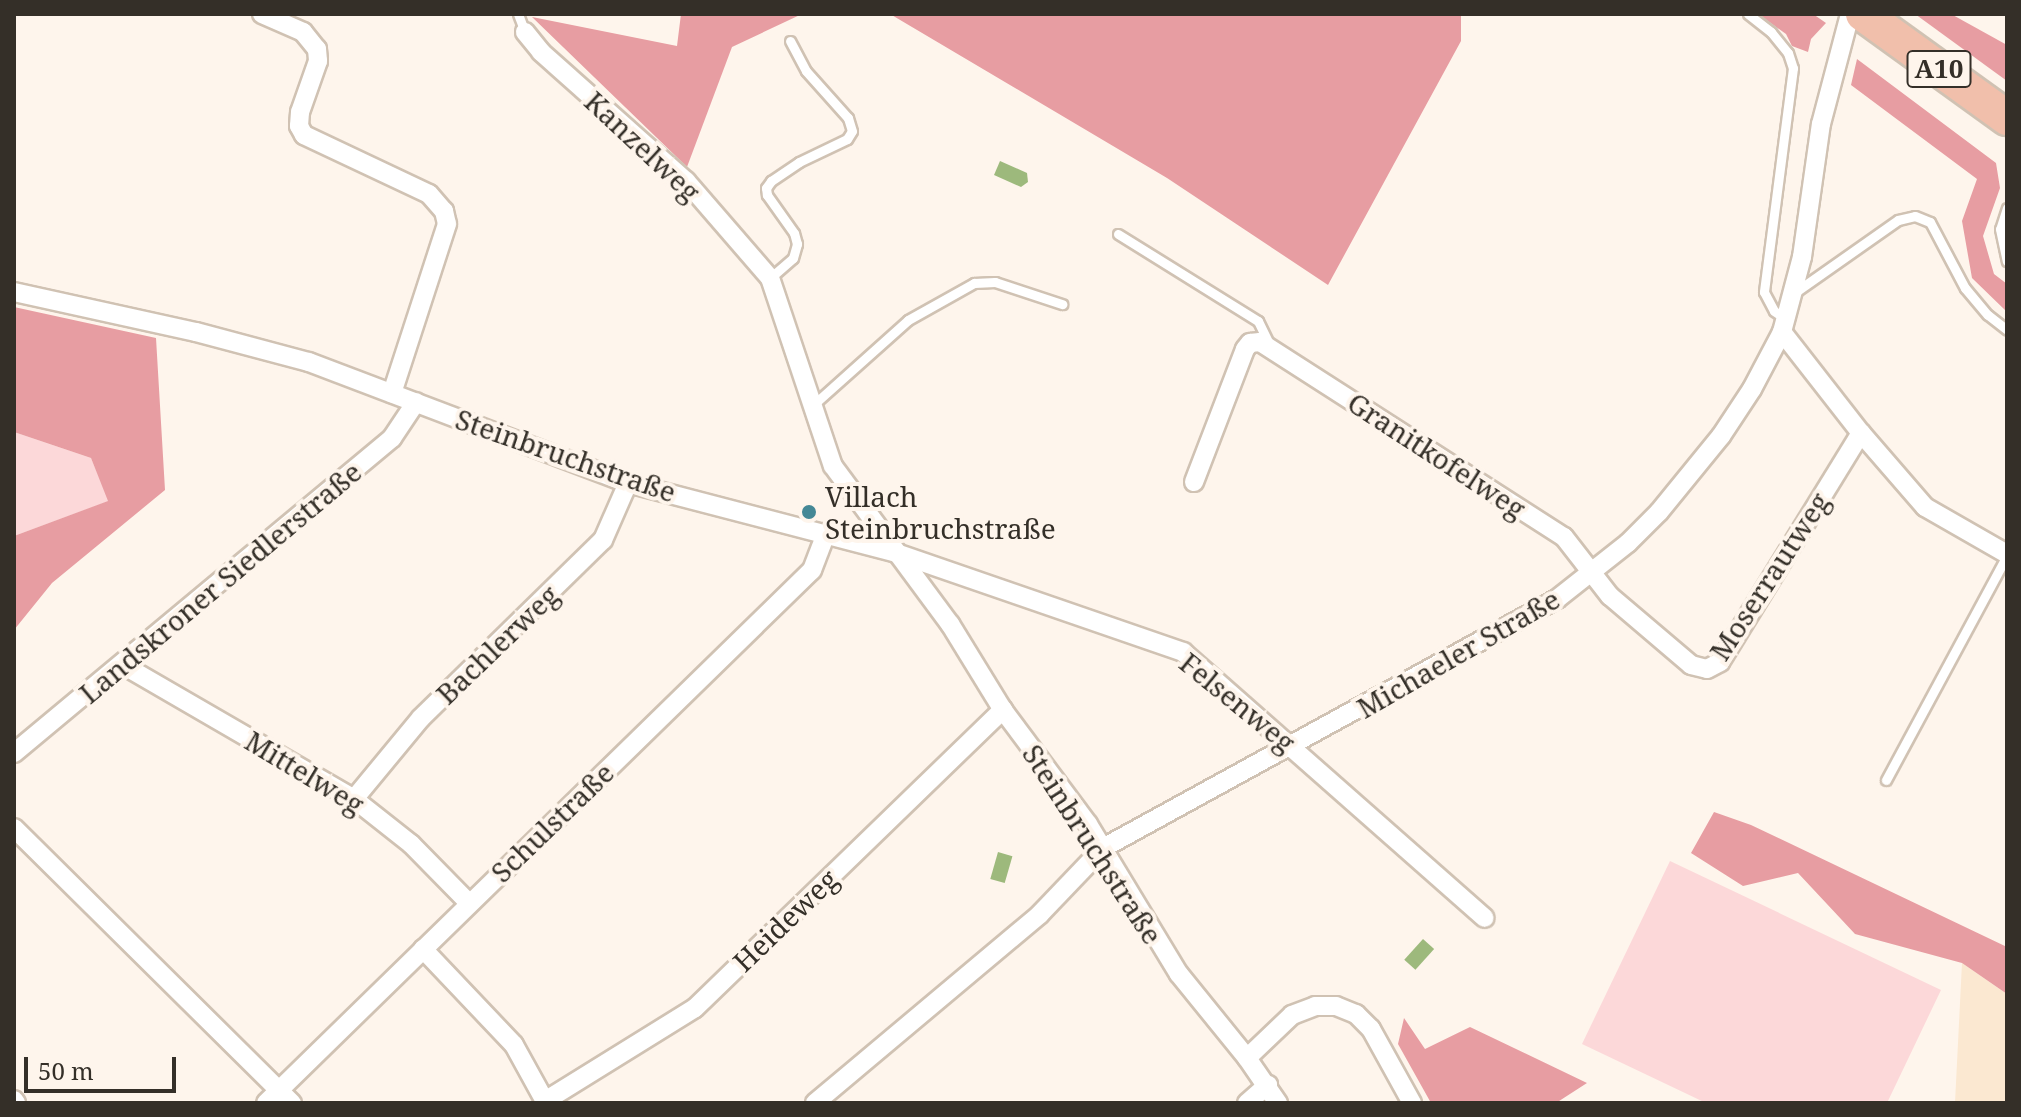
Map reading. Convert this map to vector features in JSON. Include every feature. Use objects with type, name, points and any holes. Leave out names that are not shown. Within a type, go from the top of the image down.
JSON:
[{"type":"highway","name":"A10","points":[[1862,16],[2007,118]]},
{"type":"street","points":[[262,14],[303,32],[317,49],[318,61],[300,112],[299,126],[304,135],[429,194],[444,211],[447,224],[392,393]]},
{"type":"street","name":"Michaeler Straße","points":[[815,1103],[1040,914],[1103,848],[1516,623],[1592,572],[1659,512],[1721,436],[1752,389],[1784,326],[1794,293],[1821,124],[1862,16]]},
{"type":"street","name":"Kanzelweg","points":[[522,23],[541,52],[686,181],[770,278],[833,466],[896,553]]},
{"type":"street","name":"Steinbruchstraße","points":[[14,292],[196,332],[309,362],[628,483],[896,553],[950,624],[1003,710],[1103,848],[1179,974],[1268,1085],[1278,1103]]},
{"type":"street","points":[[1784,326],[1861,433],[1925,507],[2007,555]]},
{"type":"street","points":[[1194,482],[1245,349],[1250,343],[1260,342],[1271,349]]},
{"type":"street","name":"Granitkofelweg","points":[[1271,349],[1564,537],[1592,572]]},
{"type":"street","name":"Landskroner Siedlerstraße","points":[[14,753],[392,438],[416,402]]},
{"type":"street","name":"Moserrautweg","points":[[1592,572],[1610,596],[1691,665],[1707,669],[1720,662],[1861,433]]},
{"type":"street","name":"Bachlerweg","points":[[354,799],[421,718],[603,540],[628,483]]},
{"type":"street","name":"Schulstraße","points":[[279,1099],[469,903],[812,570],[826,533]]},
{"type":"street","name":"Felsenweg","points":[[896,553],[1183,652],[1485,918]]},
{"type":"street","name":"Mittelweg","points":[[123,665],[354,799],[411,844],[469,903]]},
{"type":"street","name":"Heideweg","points":[[546,1102],[695,1008],[1003,710]]},
{"type":"street","points":[[14,828],[279,1099]]},
{"type":"street","points":[[423,949],[514,1045],[546,1102]]},
{"type":"street","points":[[1247,1058],[1292,1015],[1315,1006],[1336,1006],[1356,1014],[1371,1029],[1412,1103]]},
{"type":"street","points":[[1247,1103],[1268,1085]]},
{"type":"lane","points":[[1748,14],[1771,32],[1788,53],[1793,68],[1778,203],[1764,284],[1768,303],[1784,326]]},
{"type":"lane","points":[[770,278],[793,258],[797,244],[794,233],[767,195],[766,188],[771,181],[799,162],[847,139],[852,131],[848,118],[806,71],[790,41]]},
{"type":"lane","points":[[2007,208],[2000,229],[2007,261]]},
{"type":"lane","points":[[1794,293],[1898,220],[1915,216],[1930,222],[1965,288],[1988,315],[2007,330]]},
{"type":"lane","name":"Granitkofelweg","points":[[1118,234],[1258,321],[1266,331],[1271,349]]},
{"type":"lane","points":[[813,405],[908,320],[974,283],[995,282],[1062,304]]},
{"type":"lane","points":[[1886,780],[2007,555]]},
{"type":"shaded area","points":[[681,14],[802,14],[732,47],[687,167],[532,17],[677,46]]},
{"type":"shaded area","points":[[890,14],[1461,14],[1461,41],[1328,285],[1167,178]]},
{"type":"shaded area","points":[[1758,14],[1813,14],[1826,23],[1811,39],[1808,52],[1792,46],[1786,34]]},
{"type":"shaded area","points":[[1915,14],[1951,14],[2007,45],[2007,81]]},
{"type":"shaded area","points":[[1857,59],[1996,163],[2000,188],[1983,236],[1994,274],[2007,284],[2007,312],[1972,278],[1962,221],[1977,179],[1851,85]]},
{"type":"shaded area","points":[[1000,161],[1027,173],[1028,182],[1021,187],[994,175]]},
{"type":"shaded area","points":[[14,307],[156,338],[165,490],[52,583],[14,630],[14,536],[108,501],[91,458],[14,432]]},
{"type":"shaded area","points":[[14,432],[91,458],[109,501],[14,536]]},
{"type":"shaded area","points":[[1714,812],[1751,825],[2007,947],[2007,994],[1962,963],[1855,934],[1798,873],[1743,886],[1691,853]]},
{"type":"shaded area","points":[[998,852],[1012,856],[1005,883],[990,879]]},
{"type":"shaded area","points":[[1670,861],[1941,990],[1887,1103],[1706,1103],[1582,1044]]},
{"type":"shaded area","points":[[1423,939],[1434,949],[1415,970],[1404,960]]},
{"type":"shaded area","points":[[1962,963],[2007,994],[2007,1103],[1955,1103]]},
{"type":"shaded area","points":[[1404,1018],[1425,1049],[1470,1027],[1587,1083],[1556,1103],[1431,1103],[1398,1044]]},
{"type":"place","name":"Villach Steinbruchstraße","points":[[809,512]]}]
